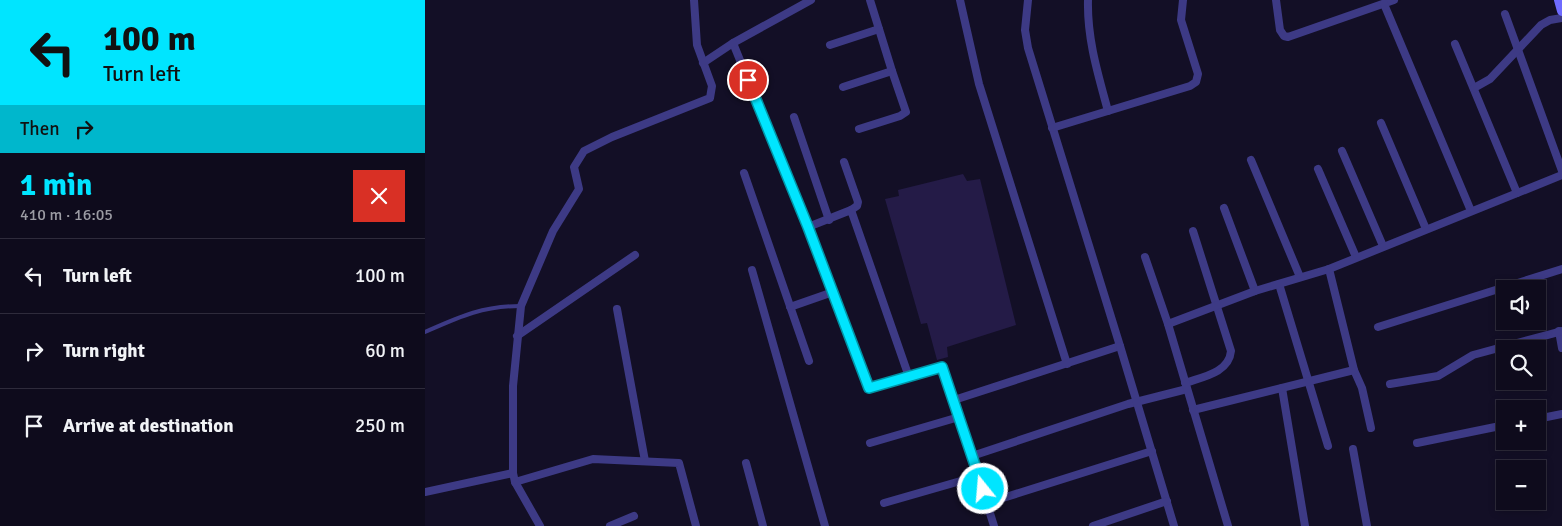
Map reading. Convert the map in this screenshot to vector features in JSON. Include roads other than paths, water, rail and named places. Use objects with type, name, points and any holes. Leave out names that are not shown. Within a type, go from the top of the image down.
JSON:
[{"type":"street","points":[[540,526],[515,482],[513,473],[512,420],[517,336],[521,306],[553,231],[579,189],[574,166],[584,151],[612,137],[710,98],[711,86],[697,44],[694,0]]},
{"type":"street","points":[[859,129],[900,116],[906,112],[870,0]]},
{"type":"street","points":[[960,0],[979,84],[1067,364]]},
{"type":"street","points":[[1028,0],[1025,30],[1028,48],[1175,526]]},
{"type":"street","points":[[1088,0],[1088,21],[1092,50],[1108,111]]},
{"type":"street","points":[[1052,128],[1190,86],[1196,82],[1198,74],[1181,20],[1183,0]]},
{"type":"street","points":[[1276,0],[1280,30],[1284,36],[1289,37],[1394,0]]},
{"type":"street","points":[[1559,0],[1562,12]]},
{"type":"street","points":[[703,63],[733,43],[809,1]]},
{"type":"street","points":[[1384,4],[1471,211]]},
{"type":"street","points":[[1505,14],[1562,170]]},
{"type":"street","points":[[1474,88],[1490,79],[1541,26],[1550,20],[1562,18]]},
{"type":"street","points":[[830,45],[879,29]]},
{"type":"street","points":[[733,43],[808,227],[869,388],[942,367],[994,526]]},
{"type":"street","points":[[1455,44],[1517,193]]},
{"type":"street","points":[[843,87],[892,71]]},
{"type":"street","points":[[793,118],[829,220]]},
{"type":"street","points":[[1381,123],[1427,230]]},
{"type":"street","points":[[1342,151],[1383,246]]},
{"type":"street","points":[[1251,160],[1300,277]]},
{"type":"street","points":[[808,227],[829,220],[857,206],[858,202],[844,162]]},
{"type":"street","points":[[1319,168],[1356,258]]},
{"type":"street","points":[[744,173],[809,361]]},
{"type":"street","points":[[1168,324],[1255,290],[1329,269],[1562,175]]},
{"type":"street","points":[[1224,208],[1255,290]]},
{"type":"street","points":[[851,210],[909,377]]},
{"type":"street","points":[[972,456],[1186,386],[1220,370],[1229,361],[1230,346],[1193,231]]},
{"type":"street","points":[[517,336],[635,255]]},
{"type":"street","points":[[1145,258],[1168,324],[1228,526]]},
{"type":"street","points":[[1329,269],[1354,370],[1362,388],[1371,428]]},
{"type":"street","points":[[1377,327],[1562,269]]},
{"type":"street","points":[[752,270],[825,526]]},
{"type":"street","points":[[1279,284],[1310,381],[1327,446]]},
{"type":"street","points":[[790,307],[833,292]]},
{"type":"street","points":[[617,309],[645,461]]},
{"type":"street","points":[[1535,340],[1560,331],[1562,348]]},
{"type":"street","points":[[954,400],[1120,346]]},
{"type":"street","points":[[1391,384],[1438,376],[1473,355],[1496,350]]},
{"type":"street","points":[[1193,410],[1354,370]]},
{"type":"street","points":[[1282,388],[1305,526]]},
{"type":"street","points":[[1546,417],[1562,414]]},
{"type":"street","points":[[870,443],[959,417]]},
{"type":"street","points":[[1417,443],[1496,428]]},
{"type":"street","points":[[1353,449],[1367,526]]},
{"type":"street","points":[[987,503],[1152,451]]},
{"type":"street","points":[[515,482],[593,460],[679,463],[696,526]]},
{"type":"street","points":[[746,463],[763,526]]},
{"type":"street","points":[[425,492],[513,473]]},
{"type":"street","points":[[884,503],[978,476]]},
{"type":"street","points":[[1093,526],[1167,502]]},
{"type":"street","points":[[610,526],[634,516]]},
{"type":"lane","points":[[425,332],[478,310],[502,306],[521,306]]}]
